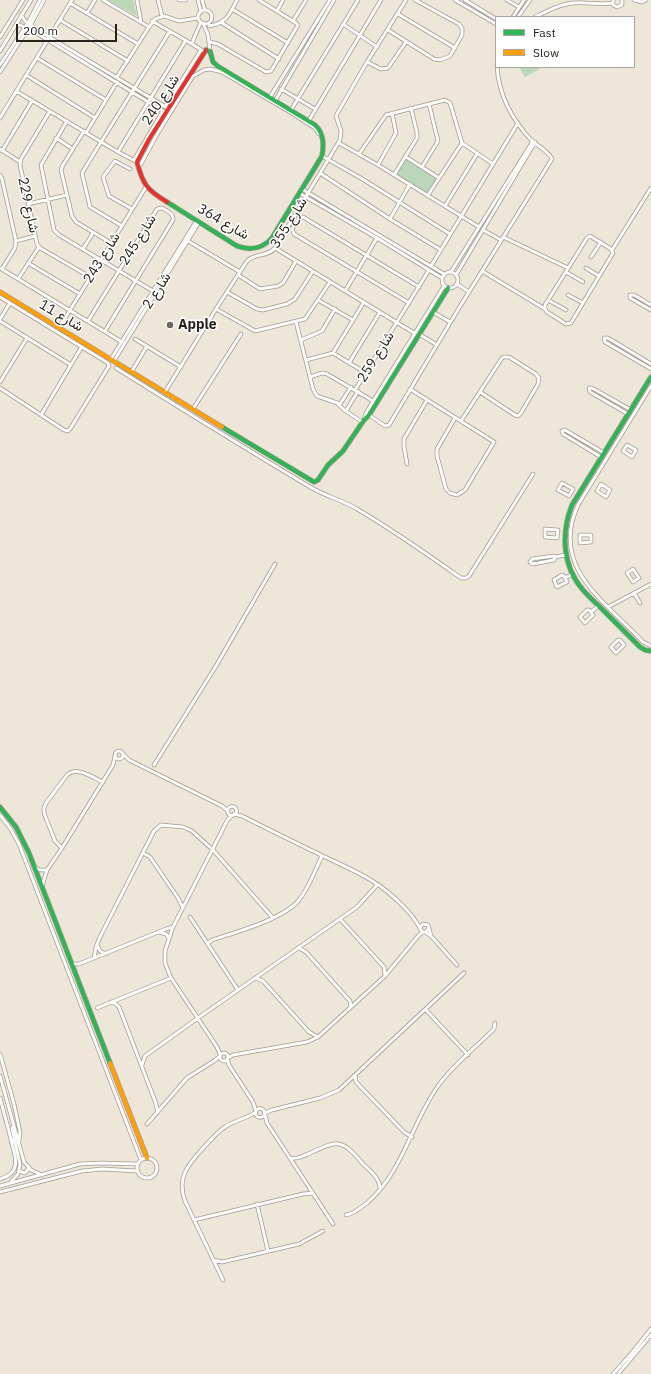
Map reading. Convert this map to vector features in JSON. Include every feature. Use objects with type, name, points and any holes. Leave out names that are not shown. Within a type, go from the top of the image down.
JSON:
[{"type":"street","points":[[0,37],[22,0]]},
{"type":"street","points":[[0,51],[31,0]]},
{"type":"street","points":[[29,24],[40,0]]},
{"type":"street","points":[[0,72],[44,0]]},
{"type":"street","points":[[87,13],[95,0]]},
{"type":"street","points":[[103,0],[149,27]]},
{"type":"street","points":[[137,0],[141,22]]},
{"type":"street","points":[[158,0],[162,16]]},
{"type":"street","points":[[179,0],[186,0]]},
{"type":"street","points":[[198,0],[203,11],[211,14],[212,18],[208,35]]},
{"type":"street","points":[[111,244],[74,220],[61,170],[73,149],[106,100],[116,80],[152,21],[162,16],[179,21],[198,18],[203,11],[202,0]]},
{"type":"street","points":[[209,26],[222,23],[237,0]]},
{"type":"street","points":[[210,42],[218,44],[268,72],[272,70],[298,25],[259,0]]},
{"type":"street","points":[[277,11],[283,0]]},
{"type":"street","points":[[293,21],[306,0]]},
{"type":"street","points":[[270,98],[330,0]]},
{"type":"street","points":[[275,101],[334,0]]},
{"type":"street","points":[[291,111],[358,0]]},
{"type":"street","points":[[308,122],[381,0]]},
{"type":"street","points":[[406,0],[336,115],[341,134],[339,143],[410,184],[479,227]]},
{"type":"street","points":[[388,30],[436,59],[447,58],[455,48],[463,33],[460,25],[415,0]]},
{"type":"street","points":[[455,0],[495,23]]},
{"type":"street","points":[[464,0],[495,18]]},
{"type":"street","points":[[507,0],[519,8]]},
{"type":"street","points":[[515,16],[524,0]]},
{"type":"street","points":[[519,16],[530,0]]},
{"type":"street","points":[[609,0],[616,7],[619,7],[622,4],[622,0]]},
{"type":"street","points":[[634,0],[642,2],[646,0]]},
{"type":"street","points":[[0,118],[71,1],[87,13],[138,44]]},
{"type":"street","points":[[537,16],[564,4],[605,4],[612,2]]},
{"type":"street","points":[[232,9],[288,43]]},
{"type":"street","points":[[398,14],[455,48]]},
{"type":"street","points":[[21,15],[23,19],[48,38],[133,92],[150,100]]},
{"type":"street","points":[[198,18],[202,23],[210,42],[206,51]]},
{"type":"street","points":[[60,20],[128,61]]},
{"type":"street","points":[[152,21],[206,51],[215,64],[316,126],[322,133],[320,135],[324,146],[322,156],[400,202],[450,234]]},
{"type":"street","points":[[202,23],[210,22]]},
{"type":"street","points":[[192,44],[202,23]]},
{"type":"street","points":[[222,23],[279,59]]},
{"type":"street","points":[[343,24],[377,47]]},
{"type":"street","points":[[15,26],[20,26],[48,38]]},
{"type":"street","points":[[0,65],[26,29]]},
{"type":"street","points":[[122,226],[92,209],[89,204],[83,171],[170,30]]},
{"type":"street","points":[[118,152],[186,40]]},
{"type":"street","points":[[367,62],[382,69],[388,68],[406,42]]},
{"type":"street","name":"شارع 240","points":[[136,163],[167,111],[206,51]]},
{"type":"street","points":[[37,58],[106,100]]},
{"type":"street","points":[[367,414],[385,426],[389,425],[450,322],[552,160],[551,156],[534,142],[518,123],[509,109],[502,93],[497,68]]},
{"type":"street","points":[[116,80],[135,88],[167,111],[193,76],[204,70],[210,69],[222,72],[270,98]]},
{"type":"street","points":[[26,75],[95,118]]},
{"type":"street","points":[[281,90],[315,109]]},
{"type":"street","points":[[16,91],[136,163],[146,187]]},
{"type":"street","points":[[359,154],[384,117],[392,113],[442,100],[450,103],[462,143],[493,164]]},
{"type":"street","points":[[20,162],[1,150],[32,101]]},
{"type":"street","points":[[422,167],[438,141],[429,104]]},
{"type":"street","points":[[394,175],[418,136],[411,108]]},
{"type":"street","name":"شارع 229","points":[[50,111],[20,162],[35,236],[39,247],[90,277]]},
{"type":"street","points":[[378,165],[396,133],[392,113]]},
{"type":"street","points":[[67,121],[41,165],[55,232],[153,291]]},
{"type":"street","points":[[431,266],[518,123]]},
{"type":"street","points":[[56,138],[73,149]]},
{"type":"street","points":[[451,272],[456,275],[458,279],[453,288],[446,287],[442,282],[444,274],[451,272],[534,142]]},
{"type":"street","points":[[456,275],[534,142]]},
{"type":"street","name":"شارع 355","points":[[165,392],[216,309],[249,259],[269,253],[275,248],[339,143]]},
{"type":"street","points":[[428,195],[462,143]]},
{"type":"street","points":[[445,206],[477,154]]},
{"type":"street","name":"شارع 364","points":[[146,187],[152,193],[243,248],[260,248],[272,238],[322,156]]},
{"type":"street","points":[[406,157],[439,178]]},
{"type":"street","points":[[130,169],[115,161],[103,177],[109,196],[132,209]]},
{"type":"street","points":[[320,173],[390,219],[441,250]]},
{"type":"street","points":[[0,175],[16,241],[15,248],[1,268],[122,342]]},
{"type":"street","points":[[390,219],[410,184]]},
{"type":"street","name":"شارع 243","points":[[59,328],[146,187]]},
{"type":"street","points":[[482,271],[565,323],[569,324],[600,276],[613,254],[612,250],[651,188]]},
{"type":"street","points":[[301,191],[308,193],[444,274]]},
{"type":"street","points":[[301,191],[306,197],[442,278]]},
{"type":"street","points":[[28,204],[67,195]]},
{"type":"street","name":"شارع 245","points":[[88,321],[157,209],[162,208],[172,214],[174,217],[173,220],[105,331]]},
{"type":"street","points":[[409,303],[294,234],[292,229],[299,218],[303,217],[419,287]]},
{"type":"street","name":"شارع 2","points":[[113,360],[122,342],[153,291],[157,288],[188,241],[198,221]]},
{"type":"street","name":"شارع 2","points":[[113,360],[198,221]]},
{"type":"street","points":[[483,230],[567,270],[583,282]]},
{"type":"street","points":[[83,249],[93,233]]},
{"type":"street","points":[[16,241],[35,236]]},
{"type":"street","points":[[545,310],[545,305],[588,237],[592,236],[612,250]]},
{"type":"street","points":[[345,291],[377,238]]},
{"type":"street","points":[[188,241],[239,273],[260,289],[278,286],[283,283],[296,261]]},
{"type":"street","points":[[592,257],[601,242]]},
{"type":"street","points":[[18,279],[39,247]]},
{"type":"street","points":[[260,248],[263,255]]},
{"type":"street","points":[[275,248],[414,333]]},
{"type":"street","points":[[28,263],[80,294]]},
{"type":"street","points":[[586,268],[600,276]]},
{"type":"street","name":"شارع 259","points":[[346,411],[366,373],[429,270]]},
{"type":"street","points":[[227,292],[257,309],[263,310],[287,304],[295,299],[313,271]]},
{"type":"street","points":[[216,309],[255,331],[296,322],[306,318],[330,282]]},
{"type":"street","points":[[456,284],[469,292]]},
{"type":"street","points":[[310,487],[312,481],[318,480],[363,421],[433,312],[446,287]]},
{"type":"street","points":[[367,414],[373,401],[414,333],[446,287]]},
{"type":"street","name":"شارع 11","points":[[0,292],[312,481]]},
{"type":"street","points":[[568,295],[583,303]]},
{"type":"street","points":[[651,305],[634,295],[630,295],[630,298],[651,310]]},
{"type":"street","name":"شارع 11","points":[[0,297],[109,366],[108,370],[69,430],[64,430],[41,415]]},
{"type":"street","points":[[318,300],[353,320]]},
{"type":"street","points":[[548,300],[566,310]]},
{"type":"street","points":[[643,305],[645,301]]},
{"type":"street","points":[[306,360],[333,353],[364,302]]},
{"type":"street","points":[[10,303],[0,320],[71,365]]},
{"type":"street","points":[[301,340],[322,332],[335,310]]},
{"type":"street","points":[[349,363],[380,312]]},
{"type":"street","points":[[433,312],[450,322]]},
{"type":"street","points":[[296,322],[313,389],[317,396],[338,404],[346,411],[363,421]]},
{"type":"street","points":[[193,409],[241,334]]},
{"type":"street","points":[[419,334],[437,345]]},
{"type":"street","points":[[0,382],[27,338]]},
{"type":"street","points":[[651,364],[608,338],[604,338],[604,341],[651,369]]},
{"type":"street","points":[[135,339],[181,367]]},
{"type":"street","points":[[618,349],[620,345]]},
{"type":"street","points":[[132,371],[147,346]]},
{"type":"street","points":[[0,388],[41,415],[81,348]]},
{"type":"street","points":[[333,353],[366,373]]},
{"type":"street","points":[[461,421],[502,358],[506,356],[509,357],[536,374],[539,378],[538,384],[518,416],[480,392]]},
{"type":"street","points":[[116,368],[213,429],[310,487],[358,510],[414,545],[461,578],[466,578],[469,576],[533,474]]},
{"type":"street","points":[[310,377],[319,374],[327,374],[373,401]]},
{"type":"street","points":[[651,377],[649,387],[575,510],[570,526],[572,557],[577,569],[586,583],[595,595],[643,642],[651,646]]},
{"type":"street","points":[[649,387],[629,412],[576,496],[568,515],[564,535],[567,557],[573,574],[582,589],[642,648],[651,652]]},
{"type":"street","points":[[338,404],[341,403],[351,388]]},
{"type":"street","points":[[589,388],[592,388],[606,396],[629,412],[589,391],[589,388]]},
{"type":"street","points":[[410,389],[427,400],[461,421],[494,442],[465,490],[460,494],[454,494],[446,489],[437,451],[439,444],[456,418]]},
{"type":"street","points":[[604,400],[606,396]]},
{"type":"street","points":[[408,464],[404,447],[404,439],[427,400]]},
{"type":"street","points":[[565,430],[580,439],[602,455],[578,443],[562,433],[562,431],[565,430]]},
{"type":"street","points":[[578,443],[580,439]]},
{"type":"street","points":[[616,442],[625,447]]},
{"type":"street","points":[[591,482],[599,487]]},
{"type":"street","points":[[572,493],[568,496],[558,490],[562,483],[573,489],[572,493],[576,496]]},
{"type":"street","points":[[602,484],[610,490],[607,496],[597,491],[599,487],[602,484]]},
{"type":"street","points":[[556,529],[558,534],[557,538],[547,538],[545,537],[545,530],[556,529]]},
{"type":"street","points":[[558,534],[564,535]]},
{"type":"street","points":[[580,535],[591,535],[590,543],[580,543],[580,539],[580,535]]},
{"type":"street","points":[[570,539],[580,539]]},
{"type":"street","points":[[555,557],[553,560],[533,564],[530,561],[532,559],[552,556],[572,557]]},
{"type":"street","points":[[154,765],[216,666],[275,564]]},
{"type":"street","points":[[633,569],[639,578],[636,580],[632,582],[627,572],[633,569]]},
{"type":"street","points":[[565,578],[573,574]]},
{"type":"street","points":[[636,580],[641,589]]},
{"type":"street","points":[[608,607],[651,584]]},
{"type":"street","points":[[634,593],[640,603]]},
{"type":"street","points":[[591,612],[598,606]]},
{"type":"street","points":[[622,642],[629,636]]},
{"type":"street","points":[[42,887],[47,870],[103,782],[113,765],[116,753],[118,751],[120,751],[129,760],[222,806],[228,812],[234,815],[242,816]]},
{"type":"street","points":[[113,765],[123,758],[123,754]]},
{"type":"street","points":[[115,756],[116,759],[129,760]]},
{"type":"street","points":[[62,848],[54,839],[44,813],[45,805],[71,771],[79,771],[103,782]]},
{"type":"street","points":[[222,806],[234,807],[242,816],[322,856],[354,870],[378,884],[392,894],[417,920],[422,930],[431,936],[457,965]]},
{"type":"street","points":[[228,820],[228,808],[231,806]]},
{"type":"street","points":[[0,807],[6,812],[20,833],[146,1158]]},
{"type":"street","points":[[236,810],[234,815],[228,820],[173,927],[165,951],[165,959],[170,978],[223,1054],[253,1102],[258,1118]]},
{"type":"street","points":[[6,812],[0,815],[13,833],[21,850],[141,1160]]},
{"type":"street","points":[[94,958],[97,944],[143,853],[159,826],[165,825],[190,829],[213,850],[273,918]]},
{"type":"street","points":[[143,853],[150,857],[178,898],[183,908]]},
{"type":"street","points":[[208,943],[212,940],[288,911],[298,902],[304,893],[322,856]]},
{"type":"street","points":[[34,867],[40,870],[47,870]]},
{"type":"street","points":[[142,1065],[145,1056],[362,903],[378,884]]},
{"type":"street","points":[[178,898],[183,900],[188,899]]},
{"type":"street","points":[[180,904],[183,900]]},
{"type":"street","points":[[190,917],[238,990]]},
{"type":"street","points":[[340,919],[384,968],[385,976]]},
{"type":"street","points":[[417,920],[428,925],[428,930],[431,936]]},
{"type":"street","points":[[147,1124],[187,1078],[223,1054],[233,1055],[307,1042],[318,1037],[393,968],[419,935],[422,930],[422,925],[425,924]]},
{"type":"street","points":[[72,964],[79,964],[166,928],[173,927]]},
{"type":"street","points":[[422,930],[428,930]]},
{"type":"street","points":[[159,932],[166,934],[169,938]]},
{"type":"street","points":[[97,944],[100,951],[106,954]]},
{"type":"street","points":[[304,944],[306,952]]},
{"type":"street","points":[[299,948],[306,952],[350,1001],[351,1008]]},
{"type":"street","points":[[74,970],[79,964]]},
{"type":"street","points":[[384,968],[393,968]]},
{"type":"street","points":[[258,1118],[263,1117],[272,1110],[306,1102],[334,1093],[342,1088],[464,973]]},
{"type":"street","points":[[262,974],[263,981]]},
{"type":"street","points":[[96,1008],[170,978]]},
{"type":"street","points":[[256,978],[263,981],[308,1032],[318,1037]]},
{"type":"street","points":[[120,998],[119,1007],[142,1065],[158,1112]]},
{"type":"street","points":[[350,1001],[357,1002]]},
{"type":"street","points":[[111,1002],[119,1007]]},
{"type":"street","points":[[426,1010],[468,1055]]},
{"type":"street","points":[[346,1215],[356,1212],[380,1190],[388,1180],[435,1091],[449,1073],[494,1029],[496,1023]]},
{"type":"street","points":[[307,1042],[309,1037],[308,1032]]},
{"type":"street","points":[[0,1054],[18,1125],[20,1134],[18,1144],[24,1162],[29,1168],[42,1174]]},
{"type":"street","points":[[137,1054],[145,1056]]},
{"type":"street","points":[[223,1054],[225,1059]]},
{"type":"street","points":[[214,1061],[225,1059],[233,1055]]},
{"type":"street","points":[[0,1076],[13,1127],[15,1127],[20,1162],[19,1171],[11,1183]]},
{"type":"street","points":[[355,1076],[356,1082],[404,1132],[412,1137]]},
{"type":"street","points":[[350,1081],[356,1082]]},
{"type":"street","points":[[0,1098],[16,1165],[11,1174],[0,1180]]},
{"type":"street","points":[[155,1102],[165,1103]]},
{"type":"street","points":[[253,1102],[262,1109],[265,1114],[266,1123]]},
{"type":"street","points":[[223,1280],[185,1201],[183,1179],[186,1168],[220,1130],[230,1124],[251,1116],[259,1109],[272,1110]]},
{"type":"street","points":[[251,1116],[266,1123],[333,1224]]},
{"type":"street","points":[[11,1139],[18,1144]]},
{"type":"street","points":[[290,1158],[299,1158],[330,1144],[343,1145],[351,1150],[378,1180],[380,1190]]},
{"type":"street","points":[[146,1158],[151,1159],[156,1168],[151,1177],[145,1178],[137,1171],[137,1164],[146,1158]]},
{"type":"street","points":[[295,1165],[299,1158]]},
{"type":"street","points":[[0,1186],[80,1164],[137,1164]]},
{"type":"street","points":[[19,1171],[25,1173],[29,1168]]},
{"type":"street","points":[[67,1168],[69,1173]]},
{"type":"street","points":[[0,1192],[69,1173],[95,1169],[137,1171]]},
{"type":"street","points":[[378,1180],[388,1180]]},
{"type":"street","points":[[303,1194],[308,1186]]},
{"type":"street","points":[[194,1220],[257,1204],[313,1193]]},
{"type":"street","points":[[257,1204],[268,1251]]},
{"type":"street","points":[[214,1260],[222,1262],[299,1244],[323,1231]]},
{"type":"street","points":[[218,1270],[222,1262]]},
{"type":"street","points":[[618,1374],[643,1342],[651,1329]]},
{"type":"street","points":[[613,1374],[651,1335]]},
{"type":"green space","points":[[108,0],[133,0],[137,16]]},
{"type":"green space","points":[[520,68],[541,68],[525,77]]},
{"type":"green space","points":[[406,156],[439,177],[428,194],[395,174]]},
{"type":"traffic: fast","points":[[167,202],[237,246],[252,249],[260,247],[272,238],[322,156],[323,139],[315,125],[219,67],[213,62],[210,51],[206,50]]},
{"type":"traffic: fast","points":[[222,427],[314,482],[318,480],[328,465],[343,451],[369,415],[448,288]]},
{"type":"traffic: fast","points":[[651,377],[572,505],[568,516],[565,538],[567,560],[576,581],[591,599],[640,647],[651,651]]},
{"type":"traffic: fast","points":[[0,807],[16,827],[29,853],[110,1063]]},
{"type":"traffic: slow","points":[[0,292],[222,427]]},
{"type":"traffic: slow","points":[[110,1063],[147,1158]]},
{"type":"traffic: jam","points":[[167,202],[150,190],[141,176],[137,162],[149,139],[206,50]]},
{"type":"place","name":"Apple","points":[[170,325]]}]
